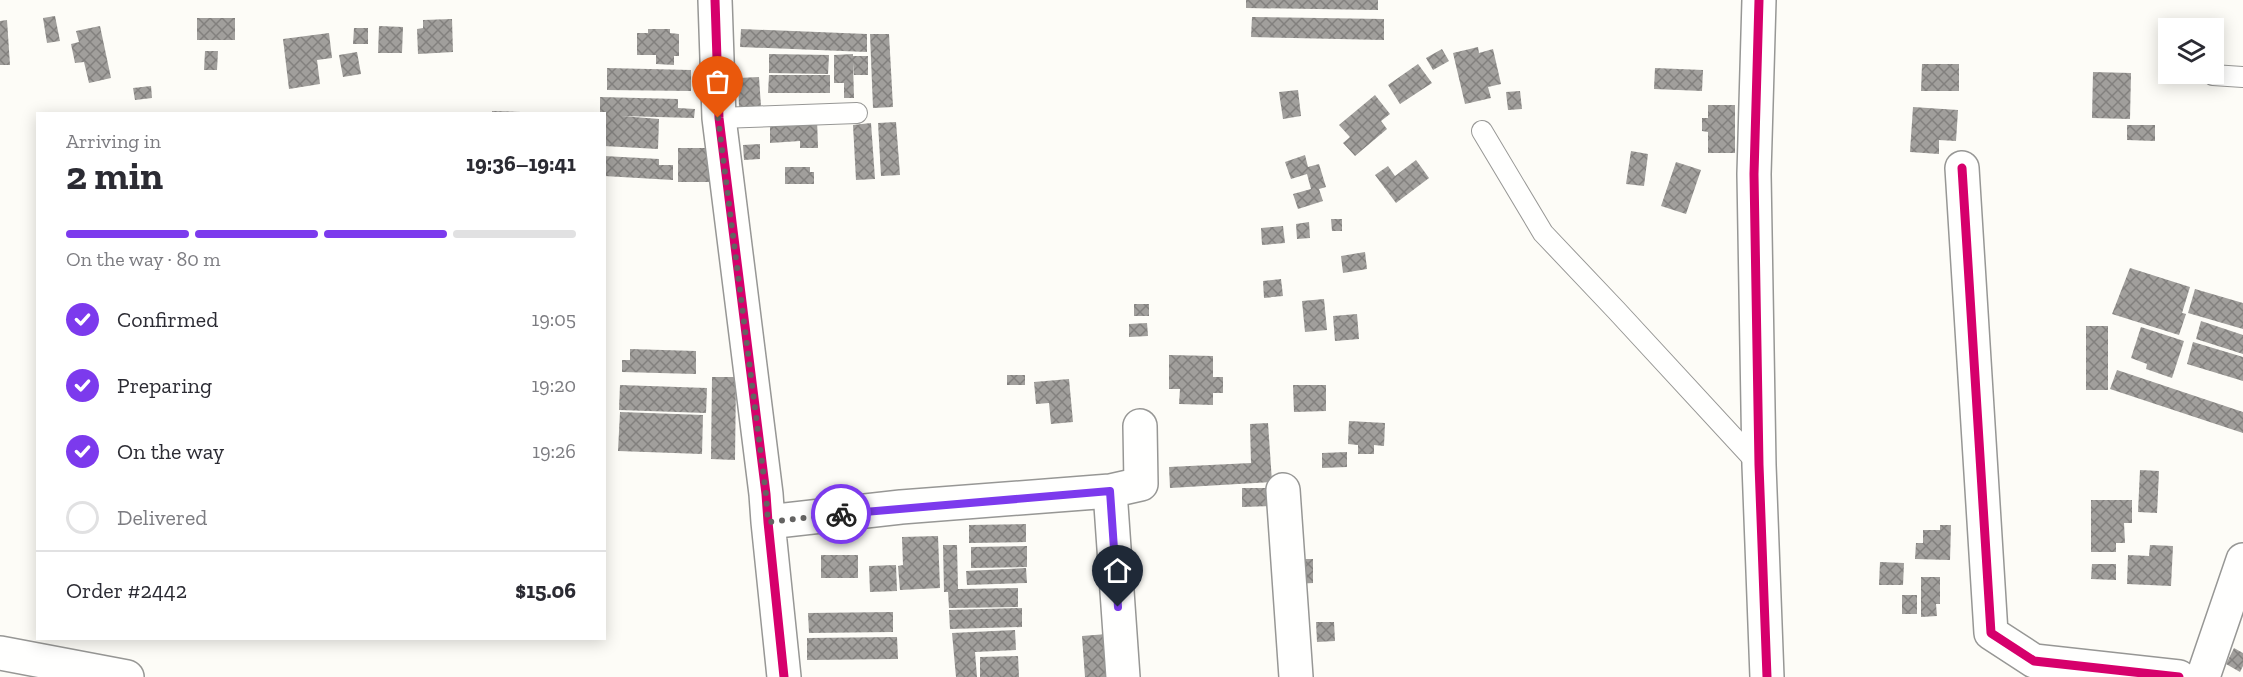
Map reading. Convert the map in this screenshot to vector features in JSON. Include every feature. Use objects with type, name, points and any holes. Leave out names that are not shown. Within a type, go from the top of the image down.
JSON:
[{"type":"street","points":[[715,0],[718,118],[766,494],[784,677]]},
{"type":"street","points":[[1759,0],[1754,174],[1759,465],[1767,677]]},
{"type":"street","points":[[1962,168],[1991,633],[2034,661],[2179,677]]},
{"type":"street","points":[[768,522],[901,507],[1110,491],[1141,484],[1140,426]]},
{"type":"street","points":[[1283,490],[1296,677]]},
{"type":"street","points":[[1110,491],[1123,677]]},
{"type":"street","points":[[2203,677],[2243,560]]},
{"type":"street","points":[[0,653],[127,677]]},
{"type":"lane","points":[[2224,76],[2243,77]]},
{"type":"lane","points":[[718,118],[857,113]]},
{"type":"lane","points":[[1482,131],[1543,233],[1759,465]]},
{"type":"building","points":[[1246,0],[1378,0],[1378,10],[1246,8]]},
{"type":"building","points":[[55,16],[60,41],[47,43],[43,18]]},
{"type":"building","points":[[1252,17],[1384,19],[1384,40],[1251,37]]},
{"type":"building","points":[[197,18],[235,18],[235,40],[197,40]]},
{"type":"building","points":[[452,19],[453,52],[418,54],[417,29],[423,28],[423,20]]},
{"type":"building","points":[[7,20],[10,65],[0,65],[0,21]]},
{"type":"building","points":[[100,26],[111,78],[89,83],[84,62],[75,63],[71,44],[79,42],[76,31]]},
{"type":"building","points":[[379,26],[403,27],[402,53],[378,53]]},
{"type":"building","points":[[354,28],[368,28],[368,44],[353,44]]},
{"type":"building","points":[[648,29],[670,29],[670,33],[679,34],[679,56],[674,56],[674,65],[656,64],[656,55],[637,55],[637,33],[648,33]]},
{"type":"building","points":[[741,29],[867,34],[867,52],[740,47]]},
{"type":"building","points":[[329,33],[332,58],[317,60],[320,84],[289,89],[283,39]]},
{"type":"building","points":[[870,34],[889,34],[893,107],[873,108]]},
{"type":"building","points":[[1478,47],[1479,53],[1493,49],[1501,84],[1488,87],[1491,98],[1465,104],[1453,53]]},
{"type":"building","points":[[1442,49],[1449,61],[1433,70],[1426,58]]},
{"type":"building","points":[[205,51],[218,51],[217,70],[204,70]]},
{"type":"building","points":[[357,52],[361,74],[343,77],[339,55]]},
{"type":"building","points":[[769,54],[829,55],[828,74],[769,73]]},
{"type":"building","points":[[853,54],[853,56],[868,56],[868,75],[854,75],[853,63],[854,98],[844,98],[844,83],[834,83],[834,55]]},
{"type":"building","points":[[1418,64],[1432,83],[1400,104],[1388,85]]},
{"type":"building","points":[[1922,64],[1959,64],[1959,91],[1921,91]]},
{"type":"building","points":[[607,68],[691,70],[691,91],[607,90]]},
{"type":"building","points":[[1655,68],[1703,70],[1702,91],[1654,89]]},
{"type":"building","points":[[2093,72],[2131,73],[2130,119],[2092,118]]},
{"type":"building","points":[[769,75],[830,75],[830,93],[768,93]]},
{"type":"building","points":[[759,77],[761,107],[739,108],[738,78]]},
{"type":"building","points":[[151,86],[152,98],[135,100],[133,88]]},
{"type":"building","points":[[1298,90],[1301,116],[1283,119],[1279,92]]},
{"type":"building","points":[[1520,91],[1522,109],[1508,110],[1506,92]]},
{"type":"building","points":[[1375,95],[1390,114],[1381,121],[1387,129],[1355,156],[1343,143],[1350,137],[1339,125]]},
{"type":"building","points":[[600,97],[678,99],[678,108],[695,109],[694,118],[622,116],[659,119],[658,149],[606,146],[606,112],[600,112]]},
{"type":"building","points":[[1708,105],[1735,105],[1735,153],[1708,153],[1708,132],[1702,131],[1702,118],[1708,118]]},
{"type":"building","points":[[1913,107],[1958,110],[1956,141],[1939,140],[1939,154],[1910,152]]},
{"type":"building","points":[[817,119],[818,148],[800,148],[800,141],[770,143],[770,120]]},
{"type":"building","points":[[896,122],[900,175],[881,176],[878,123]]},
{"type":"building","points":[[871,123],[875,179],[856,180],[853,125]]},
{"type":"building","points":[[2127,125],[2155,125],[2155,141],[2127,140]]},
{"type":"building","points":[[760,144],[760,159],[744,160],[743,145]]},
{"type":"building","points":[[678,148],[711,148],[711,182],[678,182]]},
{"type":"building","points":[[1631,151],[1648,154],[1644,186],[1626,184]]},
{"type":"building","points":[[1305,155],[1308,167],[1319,164],[1326,187],[1319,189],[1323,201],[1298,209],[1293,194],[1311,189],[1307,174],[1291,179],[1285,162]]},
{"type":"building","points":[[606,156],[659,159],[659,165],[673,165],[673,180],[606,176]]},
{"type":"building","points":[[1416,160],[1429,178],[1396,203],[1375,175],[1388,166],[1395,176]]},
{"type":"building","points":[[1676,162],[1701,170],[1686,214],[1661,206]]},
{"type":"building","points":[[785,167],[810,167],[810,172],[814,172],[814,184],[785,184]]},
{"type":"building","points":[[1331,219],[1342,219],[1342,231],[1332,231]]},
{"type":"building","points":[[1309,222],[1310,238],[1297,239],[1296,224]]},
{"type":"building","points":[[1283,226],[1285,243],[1262,245],[1261,228]]},
{"type":"building","points":[[1365,252],[1367,269],[1343,273],[1341,256]]},
{"type":"building","points":[[2130,268],[2190,287],[2182,313],[2186,314],[2179,335],[2112,314]]},
{"type":"building","points":[[1281,279],[1283,296],[1264,298],[1263,281]]},
{"type":"building","points":[[2195,289],[2243,303],[2243,329],[2188,313]]},
{"type":"building","points":[[1324,299],[1327,330],[1305,332],[1302,301]]},
{"type":"building","points":[[1134,304],[1149,304],[1149,316],[1134,316]]},
{"type":"building","points":[[1357,314],[1359,339],[1335,341],[1333,316]]},
{"type":"building","points":[[2201,321],[2243,335],[2243,354],[2196,339]]},
{"type":"building","points":[[1147,323],[1148,336],[1129,337],[1129,324]]},
{"type":"building","points":[[2086,326],[2108,326],[2108,390],[2086,390]]},
{"type":"building","points":[[2141,327],[2184,341],[2172,378],[2146,369],[2147,364],[2131,358]]},
{"type":"building","points":[[2193,342],[2243,357],[2243,381],[2187,364]]},
{"type":"building","points":[[630,349],[696,351],[696,374],[622,372],[622,360],[630,360]]},
{"type":"building","points":[[1169,355],[1213,356],[1213,377],[1223,377],[1223,393],[1213,393],[1213,405],[1179,404],[1180,389],[1169,389]]},
{"type":"building","points":[[2117,370],[2243,412],[2243,433],[2110,389]]},
{"type":"building","points":[[1007,375],[1025,375],[1025,385],[1007,385]]},
{"type":"building","points":[[712,377],[736,377],[735,460],[711,459]]},
{"type":"building","points":[[1069,379],[1073,422],[1051,424],[1049,403],[1036,404],[1034,382]]},
{"type":"building","points":[[620,385],[707,388],[706,413],[619,410]]},
{"type":"building","points":[[1293,385],[1326,385],[1326,411],[1294,412]]},
{"type":"building","points":[[620,412],[703,415],[702,454],[618,451]]},
{"type":"building","points":[[1349,421],[1385,423],[1384,446],[1374,445],[1374,454],[1358,454],[1358,445],[1348,444]]},
{"type":"building","points":[[1268,423],[1272,482],[1170,488],[1169,467],[1251,463],[1250,424]]},
{"type":"building","points":[[1347,452],[1347,467],[1322,468],[1322,453]]},
{"type":"building","points":[[2140,470],[2159,471],[2157,513],[2138,512]]},
{"type":"building","points":[[1242,488],[1273,488],[1273,506],[1242,507]]},
{"type":"building","points":[[2091,500],[2132,500],[2132,523],[2124,523],[2125,543],[2116,543],[2116,552],[2091,552]]},
{"type":"building","points":[[1026,524],[1026,542],[969,543],[969,525]]},
{"type":"building","points":[[1940,525],[1951,525],[1950,560],[1915,559],[1916,543],[1923,543],[1923,530],[1940,530]]},
{"type":"building","points":[[938,536],[940,588],[900,590],[898,566],[903,565],[902,537]]},
{"type":"building","points":[[943,545],[957,545],[958,589],[1018,588],[1018,607],[949,608],[948,592],[944,592]]},
{"type":"building","points":[[2150,545],[2173,546],[2171,586],[2127,584],[2128,555],[2149,556]]},
{"type":"building","points":[[1027,546],[1027,567],[971,568],[971,547]]},
{"type":"building","points":[[821,555],[858,555],[858,578],[821,578]]},
{"type":"building","points":[[1293,559],[1313,559],[1313,583],[1294,584]]},
{"type":"building","points":[[1880,562],[1904,563],[1903,585],[1879,585]]},
{"type":"building","points":[[2092,564],[2116,564],[2116,580],[2091,579]]},
{"type":"building","points":[[896,565],[897,591],[870,592],[869,566]]},
{"type":"building","points":[[1026,568],[1027,583],[967,585],[966,571]]},
{"type":"building","points":[[1921,577],[1940,577],[1940,604],[1936,604],[1937,616],[1921,617]]},
{"type":"building","points":[[1902,595],[1917,595],[1917,614],[1902,614]]},
{"type":"building","points":[[1022,608],[1022,627],[950,629],[949,610]]},
{"type":"building","points":[[893,612],[893,632],[809,633],[808,613]]},
{"type":"building","points":[[1316,622],[1334,622],[1335,641],[1317,642]]},
{"type":"building","points":[[1015,630],[1016,650],[975,652],[977,677],[956,677],[952,633]]},
{"type":"building","points":[[1107,634],[1110,677],[1085,677],[1082,636]]},
{"type":"building","points":[[897,637],[898,659],[807,660],[807,638]]},
{"type":"building","points":[[2234,648],[2243,653],[2243,666],[2240,672],[2226,664]]},
{"type":"building","points":[[1018,656],[1019,677],[980,677],[980,657]]},
{"type":"cycle path","points":[[715,0],[719,118],[766,494],[784,677]]},
{"type":"cycle path","points":[[1759,0],[1754,174],[1759,465],[1767,677]]},
{"type":"cycle path","points":[[1962,168],[1991,633],[2034,661],[2179,677]]},
{"type":"way so far","points":[[718,118],[768,522],[841,514]]},
{"type":"route","points":[[841,514],[901,507],[1110,491],[1118,607]]}]
